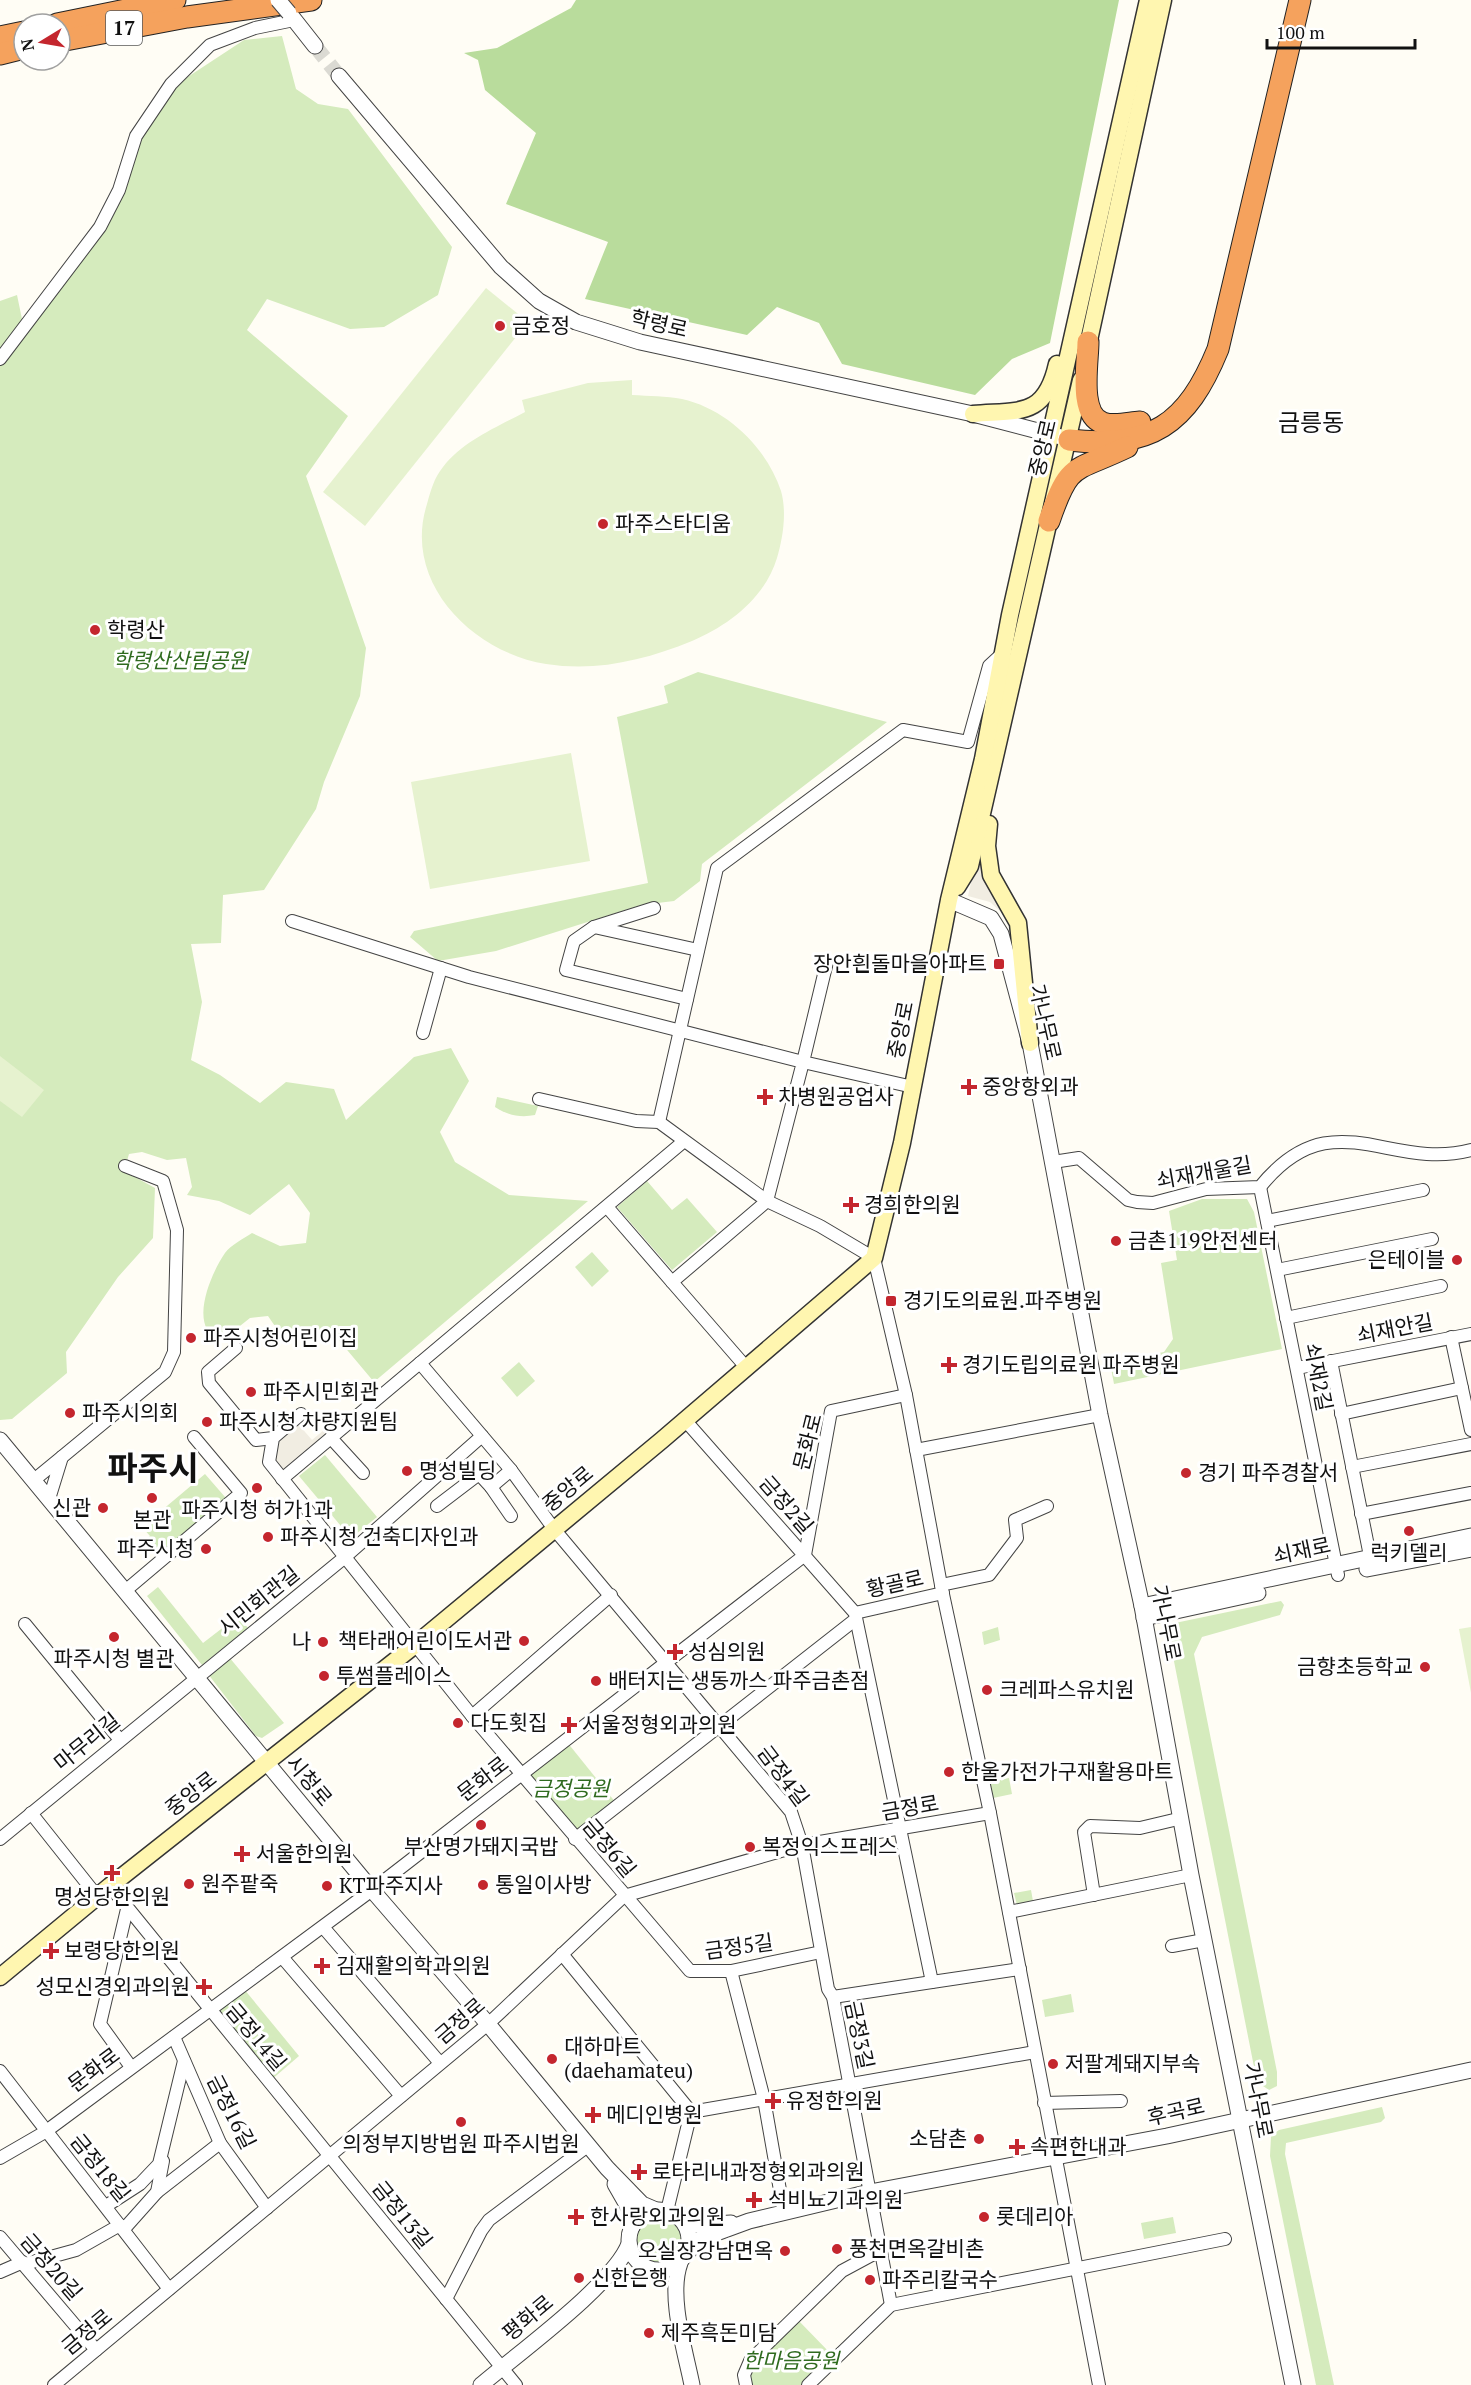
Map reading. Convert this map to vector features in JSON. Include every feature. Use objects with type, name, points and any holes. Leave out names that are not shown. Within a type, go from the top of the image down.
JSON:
[{"type":"highway","name":"17","points":[[72,21],[175,0]]},
{"type":"highway","name":"17","points":[[72,39],[187,17],[311,0]]},
{"type":"highway","points":[[1049,521],[1059,491],[1075,470],[1129,446],[1143,428],[1186,391],[1204,360],[1291,0]]},
{"type":"highway","points":[[1061,437],[1166,424],[1192,400],[1209,371],[1218,349],[1300,0]]},
{"type":"highway","points":[[1088,342],[1086,403],[1089,413],[1104,424],[1143,428]]},
{"type":"main road","name":"중앙로","points":[[949,900],[970,866],[1049,521],[1099,216],[1148,0]]},
{"type":"main road","name":"중앙로","points":[[0,1977],[104,1891],[415,1644],[874,1258],[913,1087],[949,900],[983,759],[1002,654],[1088,342],[1163,0]]},
{"type":"main road","points":[[973,414],[1028,409],[1040,402],[1048,391],[1054,378],[1087,238],[1099,216]]},
{"type":"main road","points":[[998,747],[987,846],[991,874],[1018,923],[1030,1043]]},
{"type":"street","points":[[278,0],[315,46]]},
{"type":"street","points":[[0,359],[100,227],[118,190],[136,136],[171,84],[210,45],[292,16]]},
{"type":"street","name":"학령로","points":[[339,76],[501,267],[521,287],[555,311],[606,334],[973,414],[1061,437]]},
{"type":"street","points":[[659,1122],[717,868],[903,730],[962,742],[968,741],[989,666],[1002,654]]},
{"type":"street","name":"가나무로","points":[[949,900],[991,918],[1001,934],[1030,1043],[1100,1415],[1143,1612],[1191,1875],[1293,2385]]},
{"type":"street","points":[[654,908],[594,927],[574,941],[566,970],[687,999]]},
{"type":"street","points":[[292,921],[441,968],[680,1031],[913,1087]]},
{"type":"street","points":[[594,927],[698,950]]},
{"type":"street","points":[[672,1282],[767,1201],[828,962]]},
{"type":"street","points":[[423,1033],[441,968]]},
{"type":"street","points":[[539,1099],[636,1121],[659,1122],[767,1201],[820,1226],[874,1258],[906,1395],[942,1589],[990,1813],[1054,2159],[1099,2385]]},
{"type":"street","name":"쇠재개울길","points":[[1053,1162],[1079,1158],[1128,1200],[1153,1203],[1206,1189],[1260,1187],[1273,1171],[1310,1147],[1321,1143],[1356,1141],[1416,1153],[1450,1155],[1471,1150]]},
{"type":"street","points":[[282,1479],[684,1142]]},
{"type":"street","points":[[34,1480],[165,1372],[174,1352],[177,1230],[163,1181],[125,1166]]},
{"type":"street","name":"쇠재2길","points":[[1260,1187],[1337,1570]]},
{"type":"street","points":[[1267,1221],[1423,1190]]},
{"type":"street","points":[[608,1208],[745,1366]]},
{"type":"street","points":[[1277,1270],[1432,1239]]},
{"type":"street","name":"쇠재안길","points":[[1287,1318],[1441,1286]]},
{"type":"street","points":[[1451,1337],[1471,1334]]},
{"type":"street","name":"쇠재안길","points":[[1297,1368],[1451,1337],[1471,1430]]},
{"type":"street","points":[[236,1348],[208,1372],[209,1383],[256,1440],[273,1438],[301,1414]]},
{"type":"street","name":"쇠재안길","points":[[1331,1361],[1371,1563]]},
{"type":"street","name":"금정4길","points":[[420,1363],[511,1470],[554,1529],[667,1661],[791,1812],[802,1845]]},
{"type":"street","points":[[1341,1414],[1462,1389]]},
{"type":"street","name":"문화로","points":[[0,2158],[45,2132],[323,1927],[805,1555],[831,1411],[906,1395]]},
{"type":"street","points":[[916,1450],[1100,1415]]},
{"type":"street","name":"금정2길","points":[[684,1419],[805,1555],[855,1616],[902,1830],[932,1982]]},
{"type":"street","name":"시민회관길","points":[[198,1676],[345,1557],[482,1436]]},
{"type":"street","points":[[125,1591],[241,1493],[194,1437]]},
{"type":"street","name":"금정6길","points":[[273,1438],[269,1462],[282,1479],[472,1716],[624,1896]]},
{"type":"street","points":[[331,1438],[363,1473]]},
{"type":"street","name":"시청로","points":[[0,1440],[198,1676],[372,1890],[488,2024],[607,2168]]},
{"type":"street","points":[[1352,1467],[1471,1444]]},
{"type":"street","points":[[49,1499],[62,1457]]},
{"type":"street","points":[[491,1487],[511,1470]]},
{"type":"street","points":[[437,1506],[479,1474],[512,1516]]},
{"type":"street","points":[[1361,1514],[1471,1493]]},
{"type":"street","name":"황골로","points":[[855,1616],[988,1575],[1017,1538],[1015,1520],[1047,1506]]},
{"type":"street","points":[[1143,1612],[1371,1563],[1471,1536]]},
{"type":"street","points":[[1371,1563],[1471,1549]]},
{"type":"street","points":[[472,1716],[611,1595]]},
{"type":"street","points":[[575,1839],[720,1727],[855,1616]]},
{"type":"street","points":[[25,1624],[120,1740]]},
{"type":"street","name":"마무리길","points":[[0,1839],[198,1676]]},
{"type":"street","name":"금정14길","points":[[31,1813],[104,1891],[127,1909],[329,2156]]},
{"type":"street","name":"금정로","points":[[54,2385],[488,2024],[624,1896],[802,1845],[902,1830],[990,1813]]},
{"type":"street","points":[[1094,1895],[1084,1832],[1090,1826],[1140,1828],[1178,1819]]},
{"type":"street","name":"금정3길","points":[[802,1845],[828,1989],[833,1997],[891,2305]]},
{"type":"street","points":[[1009,1912],[1191,1875]]},
{"type":"street","name":"금정5길","points":[[624,1896],[690,1971],[731,1971],[821,1952]]},
{"type":"street","points":[[127,1909],[100,2024],[131,2067]]},
{"type":"street","points":[[323,1927],[440,2063]]},
{"type":"street","points":[[1172,1946],[1204,1940]]},
{"type":"street","points":[[562,1953],[691,2112]]},
{"type":"street","points":[[282,1957],[401,2096]]},
{"type":"street","points":[[833,1997],[1020,1969]]},
{"type":"street","points":[[731,1971],[764,2099],[784,2213]]},
{"type":"street","name":"금정16길","points":[[174,2037],[220,2143],[267,2208]]},
{"type":"street","points":[[691,2112],[1035,2052]]},
{"type":"street","name":"금정16길","points":[[106,2206],[154,2171],[163,2154],[184,2061]]},
{"type":"street","name":"후곡로","points":[[749,2222],[870,2192],[1054,2159],[1471,2070]]},
{"type":"street","name":"금정18길","points":[[0,2071],[45,2132],[106,2206],[169,2289]]},
{"type":"street","points":[[1044,2103],[1121,2101]]},
{"type":"street","points":[[662,2210],[691,2112]]},
{"type":"street","points":[[0,2272],[24,2263],[76,2250],[122,2227],[157,2192],[220,2143]]},
{"type":"street","points":[[446,2299],[489,2220],[589,2145]]},
{"type":"street","points":[[157,2192],[163,2154]]},
{"type":"street","name":"금정13길","points":[[329,2156],[516,2385]]},
{"type":"street","points":[[607,2168],[642,2204],[697,2225],[749,2222]]},
{"type":"street","points":[[602,2283],[625,2257],[632,2227],[631,2212],[607,2168]]},
{"type":"street","points":[[632,2227],[641,2216],[662,2210]]},
{"type":"street","points":[[682,2219],[690,2235],[684,2258],[675,2277],[681,2330],[692,2385]]},
{"type":"street","points":[[602,2283],[633,2268],[669,2269],[684,2258],[700,2239],[749,2222]]},
{"type":"street","name":"금정20길","points":[[0,2238],[24,2263],[96,2350]]},
{"type":"street","points":[[808,2385],[891,2305],[1225,2239]]},
{"type":"street","points":[[629,2244],[636,2259],[663,2280],[681,2330]]},
{"type":"street","points":[[746,2385],[744,2375],[750,2361],[842,2271],[881,2250]]},
{"type":"street","name":"평화로","points":[[481,2385],[602,2283]]},
{"type":"green space","points":[[576,0],[1119,0],[1050,343],[1012,359],[975,395],[842,364],[819,323],[777,307],[747,335],[585,299],[608,242],[506,204],[536,133],[485,90],[478,60],[464,53],[497,48],[571,8]]},
{"type":"green space","name":"학령산산림공원","points":[[282,36],[296,89],[318,104],[348,109],[452,247],[438,295],[384,327],[350,329],[267,299],[247,330],[348,416],[306,476],[366,648],[360,696],[324,782],[316,809],[264,890],[223,895],[221,943],[191,944],[202,1002],[191,1060],[220,1075],[260,1103],[286,1082],[334,1089],[346,1120],[414,1057],[451,1048],[469,1081],[440,1132],[455,1162],[509,1195],[588,1201],[374,1382],[332,1332],[304,1330],[279,1332],[268,1316],[250,1318],[221,1341],[211,1335],[205,1325],[203,1314],[208,1287],[219,1263],[230,1247],[252,1233],[280,1246],[306,1243],[310,1213],[289,1184],[250,1215],[219,1201],[187,1195],[192,1187],[186,1158],[167,1160],[142,1152],[129,1154],[124,1171],[155,1188],[153,1238],[118,1277],[66,1352],[67,1373],[12,1419],[0,1420],[0,301],[17,295],[22,319],[38,305],[111,213],[136,136],[177,84],[244,40]]},
{"type":"green space","points":[[486,288],[528,322],[365,526],[323,492]]},
{"type":"green space","name":"파주스타디움","points":[[632,380],[632,395],[682,399],[714,412],[743,433],[766,460],[781,491],[784,508],[777,558],[764,586],[744,609],[719,627],[692,641],[639,659],[602,665],[565,666],[519,657],[493,645],[469,629],[449,609],[434,586],[425,560],[422,533],[427,504],[437,475],[451,458],[470,442],[525,412],[522,400],[588,383]]},
{"type":"green space","points":[[698,672],[887,722],[702,864],[700,881],[674,901],[641,905],[496,951],[438,961],[410,937],[414,931],[648,883],[617,717],[668,703],[664,686]]},
{"type":"green space","points":[[571,753],[590,861],[430,889],[411,782]]},
{"type":"green space","points":[[0,1056],[44,1090],[22,1117],[0,1101]]},
{"type":"green space","points":[[497,1097],[538,1106],[535,1115],[519,1116],[504,1112],[495,1107]]},
{"type":"green space","points":[[647,1181],[672,1210],[687,1198],[717,1232],[672,1270],[617,1207]]},
{"type":"green space","points":[[1202,1199],[1247,1199],[1254,1212],[1282,1349],[1114,1384],[1110,1363],[1164,1352],[1173,1339],[1161,1263],[1177,1260],[1169,1211]]},
{"type":"green space","points":[[592,1252],[609,1271],[592,1287],[575,1267]]},
{"type":"green space","points":[[519,1362],[535,1381],[517,1397],[501,1378]]},
{"type":"green space","points":[[325,1455],[377,1517],[351,1538],[299,1476]]},
{"type":"green space","points":[[205,1474],[225,1497],[223,1504],[159,1558],[144,1541],[150,1536],[142,1527]]},
{"type":"green space","points":[[158,1587],[203,1643],[238,1616],[248,1628],[202,1665],[147,1596]]},
{"type":"green space","points":[[1281,1601],[1284,1605],[1280,1615],[1202,1637],[1194,1654],[1277,2072],[1277,2086],[1269,2090],[1257,2082],[1169,1636],[1175,1623]]},
{"type":"green space","points":[[998,1627],[1000,1640],[984,1645],[982,1632]]},
{"type":"green space","points":[[1471,1627],[1471,1693],[1459,1629]]},
{"type":"green space","points":[[229,1657],[284,1723],[262,1738],[256,1736],[208,1674]]},
{"type":"green space","name":"금정공원","points":[[567,1742],[616,1803],[576,1835],[527,1774]]},
{"type":"green space","points":[[1009,1778],[1012,1794],[993,1798],[990,1782]]},
{"type":"green space","points":[[1031,1890],[1033,1901],[1017,1905],[1014,1893]]},
{"type":"green space","points":[[244,1989],[299,2056],[270,2081],[214,2013]]},
{"type":"green space","points":[[1071,1994],[1074,2012],[1045,2017],[1042,2000]]},
{"type":"green space","points":[[1382,2107],[1385,2118],[1381,2122],[1286,2143],[1285,2154],[1334,2385],[1316,2385],[1270,2156],[1271,2136],[1279,2130]]},
{"type":"green space","points":[[1173,2217],[1176,2233],[1144,2239],[1141,2223]]},
{"type":"green space","points":[[659,2218],[668,2219],[675,2224],[680,2231],[680,2249],[675,2256],[668,2261],[659,2262],[650,2261],[643,2256],[638,2249],[637,2240],[638,2231],[643,2224],[650,2219]]},
{"type":"green space","name":"한마음공원","points":[[798,2320],[832,2355],[801,2385],[750,2385],[750,2376],[758,2358]]},
{"type":"shaded area","points":[[982,833],[984,876],[1001,912],[990,902],[968,896]]},
{"type":"shaded area","points":[[299,1425],[312,1440],[324,1430],[329,1436],[287,1472],[276,1466],[275,1445]]},
{"type":"tunnel","points":[[315,46],[339,76]]},
{"type":"place","name":"금호정","points":[[500,326]]},
{"type":"place","name":"파주스타디움","points":[[603,524]]},
{"type":"place","name":"학령산","points":[[95,630]]},
{"type":"place","name":"장안흰돌마을아파트","points":[[999,964]]},
{"type":"place","name":"중앙항외과","points":[[969,1087]]},
{"type":"place","name":"차병원공업사","points":[[765,1097]]},
{"type":"place","name":"경희한의원","points":[[851,1205]]},
{"type":"place","name":"금촌119안전센터","points":[[1116,1241]]},
{"type":"place","name":"은테이블","points":[[1457,1260]]},
{"type":"place","name":"경기도의료원.파주병원","points":[[891,1301]]},
{"type":"place","name":"파주시청어린이집","points":[[191,1338]]},
{"type":"place","name":"경기도립의료원 파주병원","points":[[949,1365]]},
{"type":"place","name":"파주시민회관","points":[[251,1392]]},
{"type":"place","name":"파주시의회","points":[[70,1413]]},
{"type":"place","name":"파주시청 차량지원팀","points":[[207,1422]]},
{"type":"place","name":"명성빌딩","points":[[407,1471]]},
{"type":"place","name":"경기 파주경찰서","points":[[1186,1473]]},
{"type":"place","name":"파주시청 허가1과","points":[[257,1488]]},
{"type":"place","name":"본관","points":[[152,1498]]},
{"type":"place","name":"신관","points":[[103,1508]]},
{"type":"place","name":"럭키델리","points":[[1409,1531]]},
{"type":"place","name":"파주시청 건축디자인과","points":[[268,1537]]},
{"type":"place","name":"파주시청","points":[[206,1549]]},
{"type":"place","name":"파주시청 별관","points":[[114,1637]]},
{"type":"place","name":"책타래어린이도서관","points":[[524,1641]]},
{"type":"place","name":"나","points":[[323,1642]]},
{"type":"place","name":"성심의원","points":[[675,1652]]},
{"type":"place","name":"금향초등학교","points":[[1425,1667]]},
{"type":"place","name":"투썸플레이스","points":[[324,1676]]},
{"type":"place","name":"배터지는 생동까스 파주금촌점","points":[[596,1681]]},
{"type":"place","name":"크레파스유치원","points":[[987,1690]]},
{"type":"place","name":"다도횟집","points":[[458,1723]]},
{"type":"place","name":"서울정형외과의원","points":[[569,1725]]},
{"type":"place","name":"한울가전가구재활용마트","points":[[949,1772]]},
{"type":"place","name":"부산명가돼지국밥","points":[[481,1825]]},
{"type":"place","name":"복정익스프레스","points":[[750,1847]]},
{"type":"place","name":"서울한의원","points":[[242,1854]]},
{"type":"place","name":"명성당한의원","points":[[112,1873]]},
{"type":"place","name":"원주팥죽","points":[[189,1884]]},
{"type":"place","name":"통일이사방","points":[[483,1885]]},
{"type":"place","name":"KT파주지사","points":[[327,1886]]},
{"type":"place","name":"보령당한의원","points":[[51,1951]]},
{"type":"place","name":"김재활의학과의원","points":[[322,1966]]},
{"type":"place","name":"성모신경외과의원","points":[[204,1987]]},
{"type":"place","name":"대하마트 (daehamateu)","points":[[552,2059]]},
{"type":"place","name":"저팔계돼지부속","points":[[1053,2064]]},
{"type":"place","name":"유정한의원","points":[[773,2101]]},
{"type":"place","name":"메디인병원","points":[[593,2115]]},
{"type":"place","name":"의정부지방법원 파주시법원","points":[[461,2122]]},
{"type":"place","name":"소담촌","points":[[979,2139]]},
{"type":"place","name":"속편한내과","points":[[1017,2147]]},
{"type":"place","name":"로타리내과정형외과의원","points":[[639,2172]]},
{"type":"place","name":"석비뇨기과의원","points":[[754,2200]]},
{"type":"place","name":"한사랑외과의원","points":[[576,2217]]},
{"type":"place","name":"롯데리아","points":[[984,2217]]},
{"type":"place","name":"풍천면옥갈비촌","points":[[837,2249]]},
{"type":"place","name":"오실장강남면옥","points":[[785,2251]]},
{"type":"place","name":"신한은행","points":[[579,2278]]},
{"type":"place","name":"파주리칼국수","points":[[870,2280]]},
{"type":"place","name":"제주흑돈미담","points":[[649,2333]]},
{"type":"district","name":"금릉동","points":[[1311,423]]},
{"type":"district","name":"파주시","points":[[153,1468]]}]
